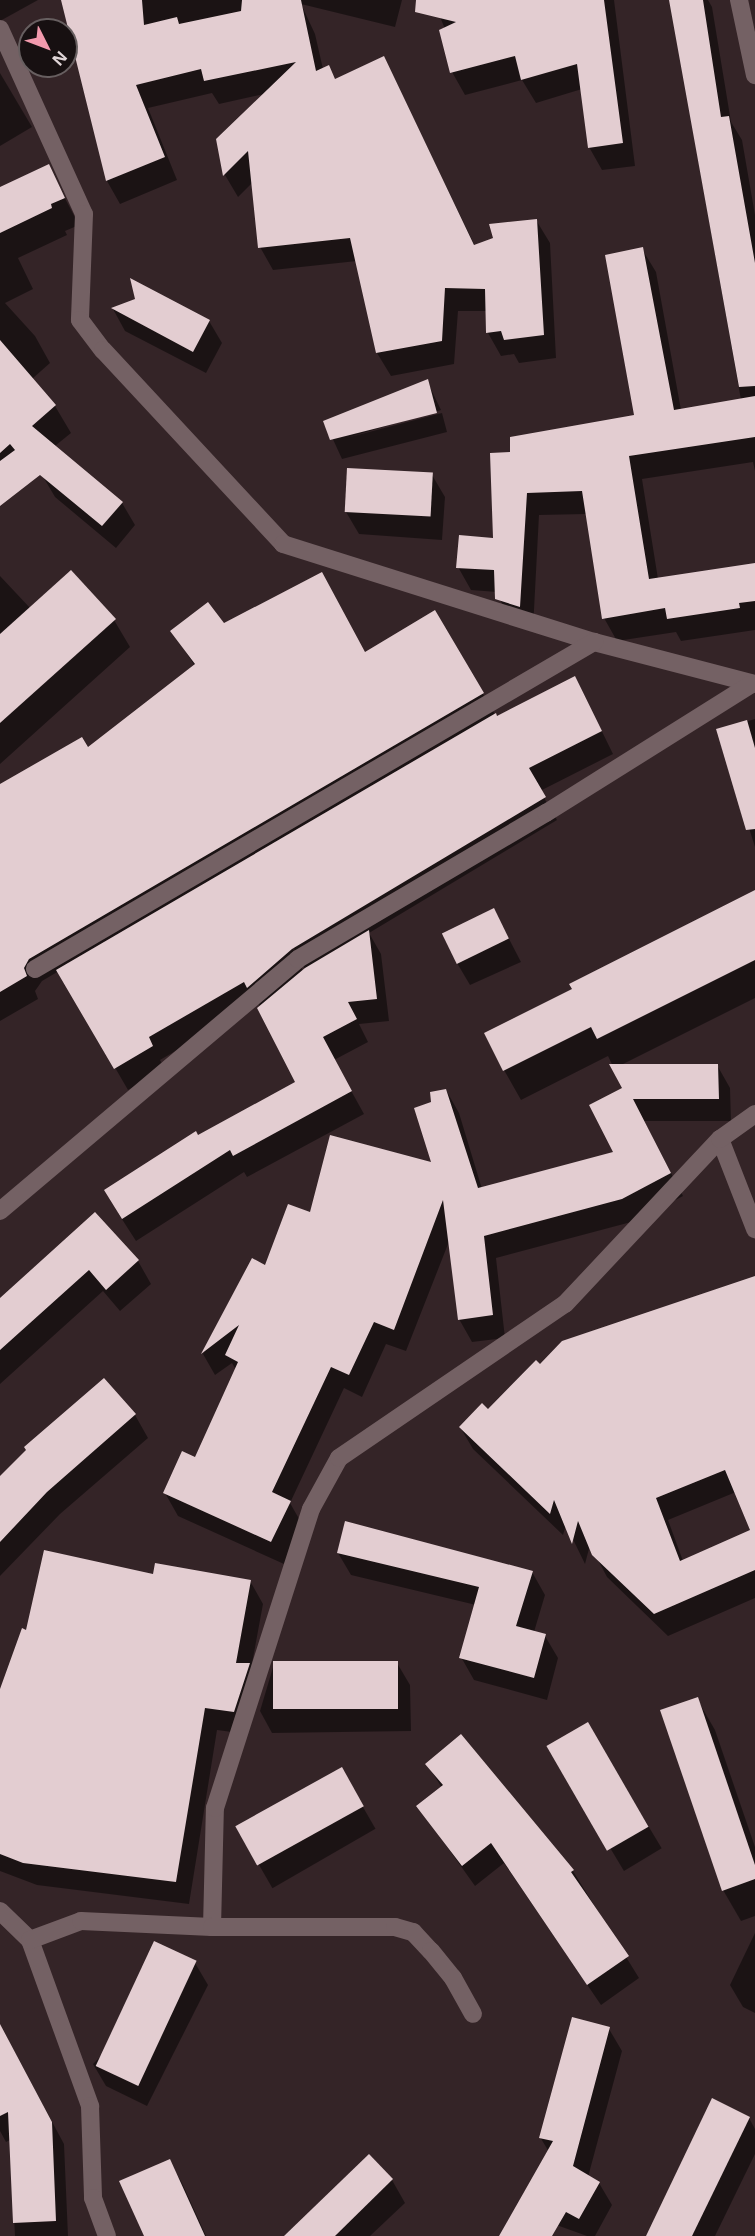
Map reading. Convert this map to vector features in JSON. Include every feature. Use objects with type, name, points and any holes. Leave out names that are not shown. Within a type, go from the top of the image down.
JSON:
[{"type":"street","points":[[738,0],[755,75]]},
{"type":"street","points":[[0,29],[84,214],[80,320],[103,351],[283,544],[594,642],[752,685]]},
{"type":"street","points":[[35,969],[594,642]]},
{"type":"street","points":[[0,1211],[298,959],[546,813],[752,685]]},
{"type":"street","points":[[212,1927],[215,1808],[311,1509],[339,1458],[565,1304],[720,1139],[755,1114]]},
{"type":"street","points":[[720,1139],[755,1229]]},
{"type":"street","points":[[0,1911],[30,1940],[90,2106],[93,2198],[107,2236]]},
{"type":"street","points":[[30,1940],[81,1921],[212,1927],[395,1927],[413,1932],[453,1978],[473,2014]]},
{"type":"building","points":[[61,0],[142,0],[144,25],[177,17],[179,24],[241,11],[242,0],[301,0],[316,71],[329,65],[335,79],[384,56],[474,245],[493,238],[489,224],[537,219],[544,335],[504,340],[501,331],[486,333],[485,289],[445,288],[442,341],[376,353],[350,238],[258,248],[248,151],[223,176],[216,139],[296,62],[204,81],[201,69],[136,85],[165,157],[106,181],[78,68],[78,18],[65,18]]},
{"type":"building","points":[[416,0],[604,0],[623,143],[588,148],[577,64],[521,80],[515,56],[450,73],[439,30],[456,22],[415,12]]},
{"type":"building","points":[[669,0],[703,0],[721,117],[729,116],[755,263],[755,386],[739,387]]},
{"type":"building","points":[[49,164],[65,198],[51,204],[52,208],[0,233],[0,187]]},
{"type":"building","points":[[643,247],[674,410],[755,396],[755,437],[629,456],[649,579],[755,563],[755,601],[739,603],[740,608],[667,619],[665,608],[602,619],[582,491],[527,493],[520,607],[495,599],[494,570],[456,568],[459,535],[493,538],[490,453],[510,452],[510,437],[634,415],[605,255]]},
{"type":"building","points":[[130,278],[210,320],[193,352],[111,308],[135,299]]},
{"type":"building","points":[[0,340],[56,405],[32,426],[123,502],[102,526],[40,475],[0,506],[0,461],[15,450],[10,444],[0,453]]},
{"type":"building","points":[[428,379],[437,413],[330,440],[323,421]]},
{"type":"building","points":[[347,468],[433,473],[431,516],[345,512]]},
{"type":"building","points":[[71,570],[116,619],[0,723],[0,634]]},
{"type":"building","points":[[322,572],[365,652],[435,610],[484,693],[29,959],[24,968],[27,976],[0,992],[0,784],[82,737],[88,747],[195,664],[170,631],[208,602],[224,623]]},
{"type":"building","points":[[575,676],[602,731],[529,768],[546,797],[292,949],[247,988],[244,982],[149,1037],[153,1046],[114,1069],[56,970],[496,713],[497,716]]},
{"type":"building","points":[[747,720],[755,748],[755,829],[746,830],[716,729]]},
{"type":"building","points":[[755,890],[755,960],[597,1039],[591,1027],[503,1071],[484,1033],[572,989],[569,984]]},
{"type":"building","points":[[494,908],[509,939],[457,964],[442,933]]},
{"type":"building","points":[[369,930],[377,999],[348,1002],[357,1019],[323,1037],[352,1091],[233,1156],[230,1150],[122,1219],[104,1190],[196,1131],[198,1135],[295,1082],[257,1008],[305,968]]},
{"type":"building","points":[[609,1064],[718,1064],[719,1099],[633,1099],[671,1173],[622,1199],[484,1236],[493,1315],[458,1320],[443,1200],[394,1330],[374,1322],[349,1375],[331,1367],[272,1492],[291,1501],[271,1542],[163,1493],[182,1451],[195,1457],[238,1362],[225,1355],[239,1325],[201,1354],[252,1258],[265,1265],[288,1204],[310,1212],[330,1135],[431,1162],[414,1108],[431,1102],[430,1092],[446,1089],[478,1188],[613,1152],[589,1105],[622,1088]]},
{"type":"building","points":[[95,1212],[139,1260],[106,1290],[89,1270],[0,1350],[0,1298]]},
{"type":"building","points":[[755,1276],[755,1570],[654,1614],[592,1555],[578,1521],[572,1544],[554,1500],[550,1514],[459,1427],[482,1403],[488,1409],[536,1360],[540,1364],[562,1341]],"holes":[[[725,1470],[750,1530],[680,1561],[656,1498]]]},
{"type":"building","points":[[104,1378],[136,1414],[47,1492],[0,1542],[0,1476],[26,1450],[24,1447]]},
{"type":"building","points":[[345,1521],[533,1571],[516,1626],[546,1634],[534,1678],[459,1658],[479,1587],[337,1553]]},
{"type":"building","points":[[44,1550],[153,1574],[155,1563],[251,1580],[236,1663],[250,1663],[234,1712],[205,1708],[176,1882],[23,1863],[0,1854],[0,1689],[22,1628],[26,1630]]},
{"type":"building","points":[[273,1661],[398,1661],[398,1709],[273,1709]]},
{"type":"building","points":[[698,1697],[755,1865],[755,1879],[722,1891],[660,1710]]},
{"type":"building","points":[[588,1722],[648,1827],[607,1851],[546,1746]]},
{"type":"building","points":[[461,1734],[574,1870],[571,1872],[629,1956],[587,1985],[491,1843],[462,1866],[416,1806],[443,1785],[425,1764]]},
{"type":"building","points":[[342,1767],[364,1806],[257,1866],[235,1826]]},
{"type":"building","points":[[154,1941],[197,1961],[138,2086],[96,2066]]},
{"type":"building","points":[[572,2017],[610,2027],[573,2166],[600,2182],[579,2219],[566,2212],[552,2236],[499,2236],[553,2141],[539,2138]]},
{"type":"building","points":[[0,2024],[52,2122],[56,2221],[13,2223],[8,2112],[0,2116]]},
{"type":"building","points":[[712,2098],[750,2117],[692,2236],[646,2236]]},
{"type":"building","points":[[369,2154],[393,2179],[335,2236],[284,2236]]},
{"type":"building","points":[[170,2159],[205,2236],[144,2236],[119,2181]]}]
